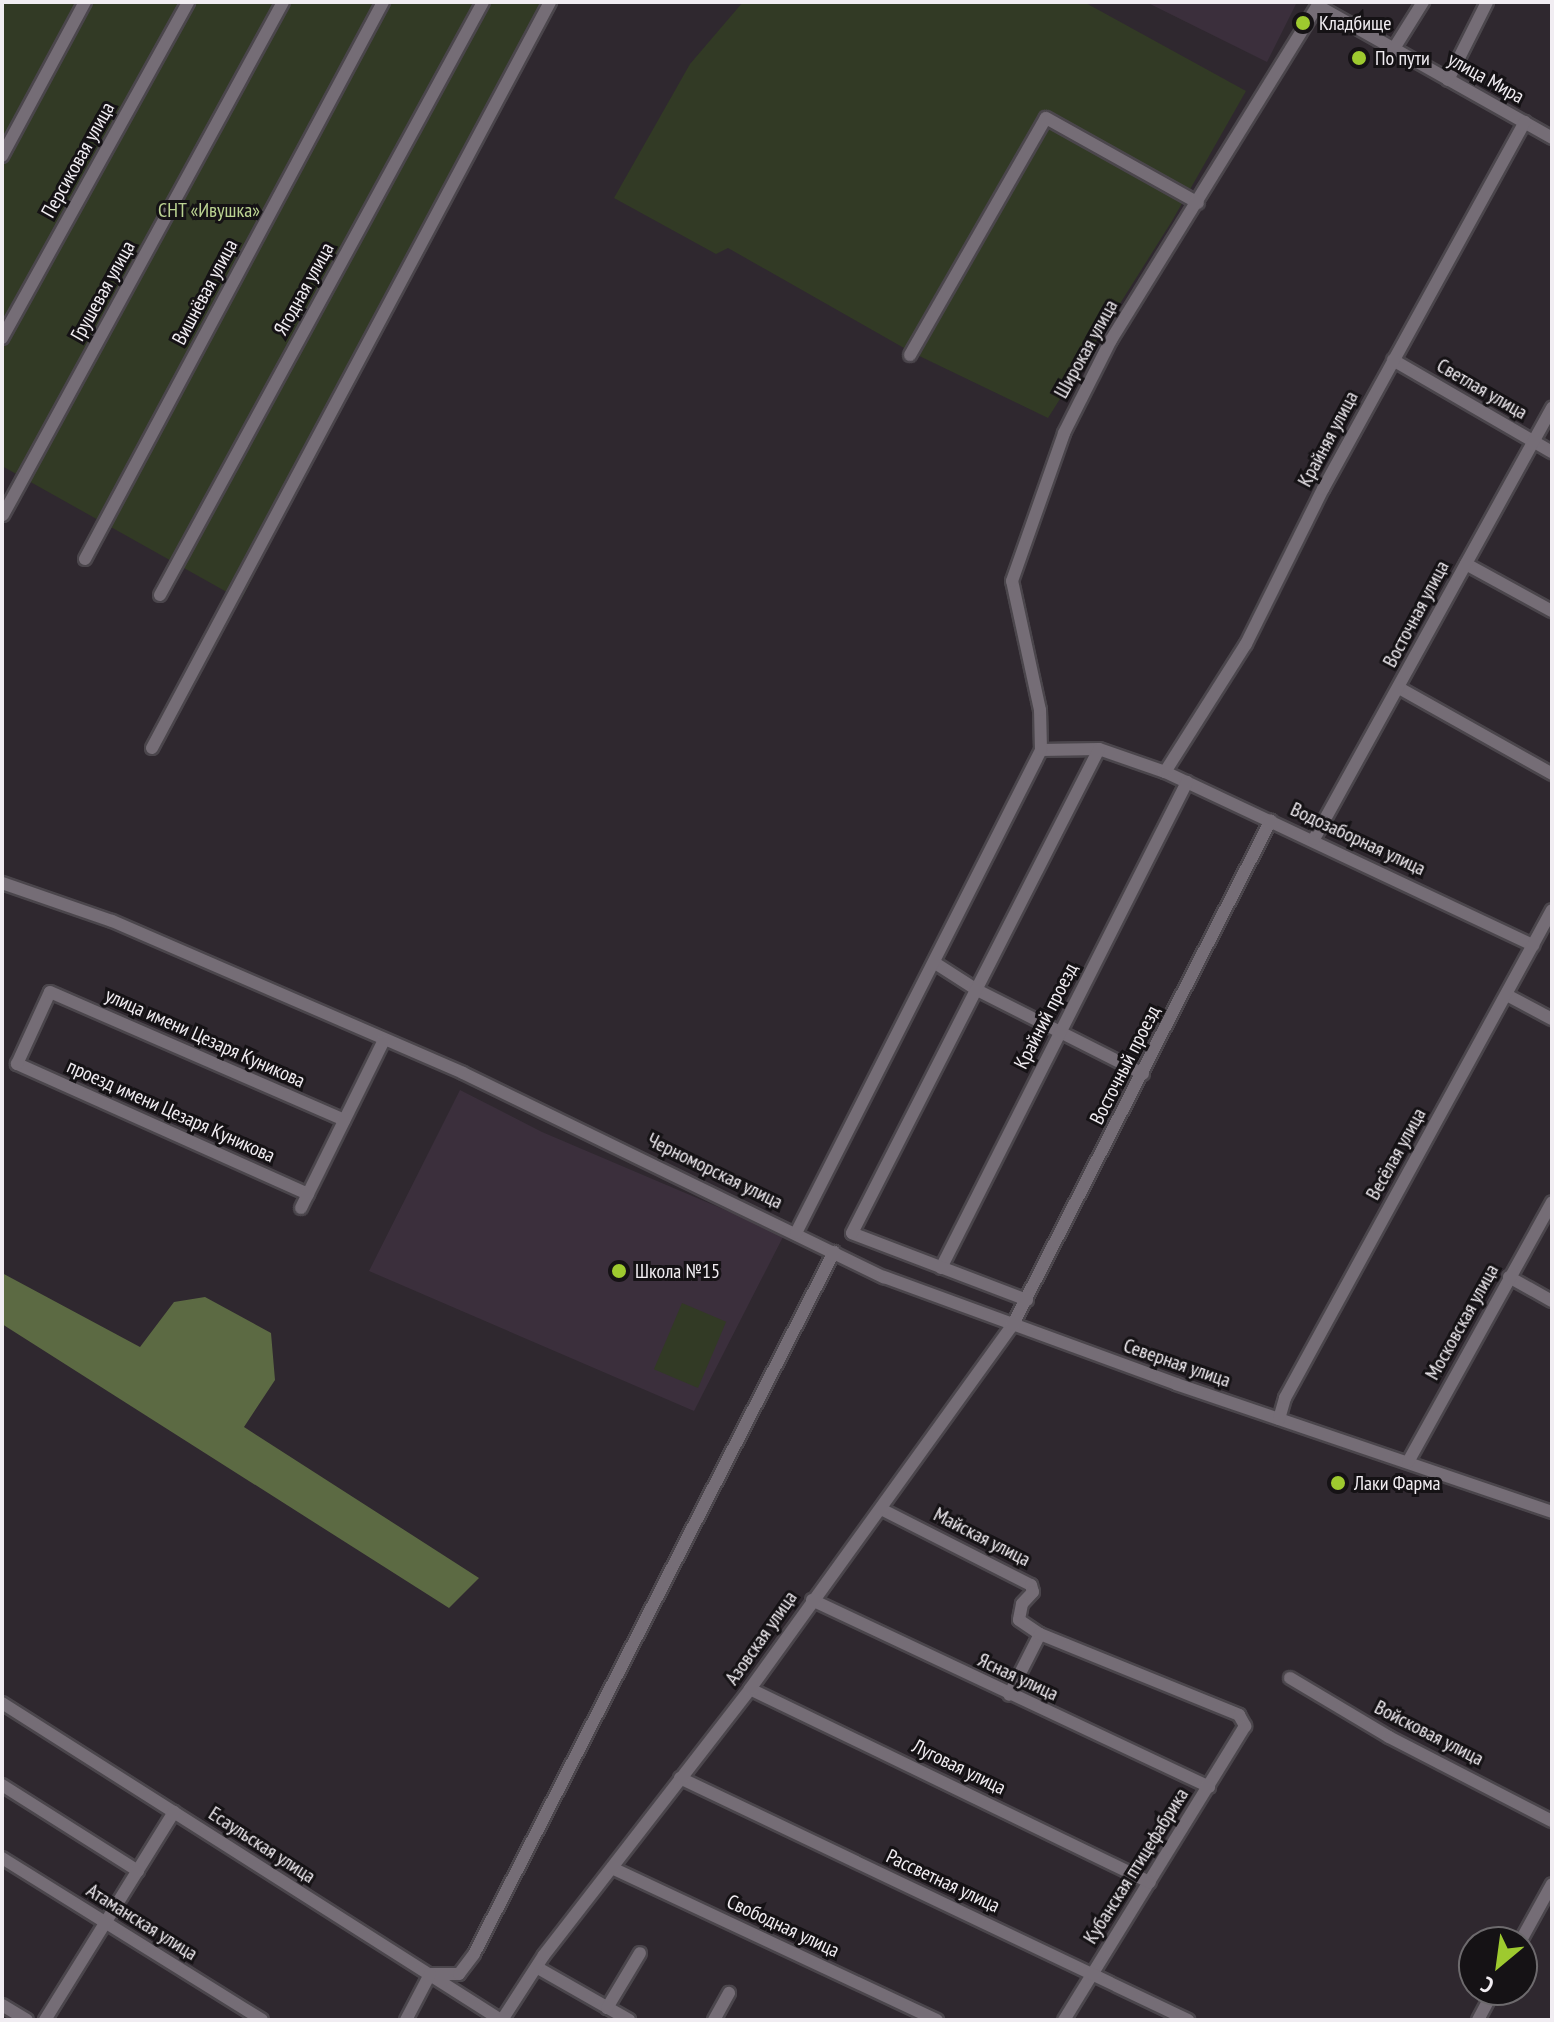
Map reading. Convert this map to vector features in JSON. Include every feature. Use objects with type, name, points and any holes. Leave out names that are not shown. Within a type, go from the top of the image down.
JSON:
[{"type":"street","points":[[2,156],[85,2]]},
{"type":"street","name":"Персиковая улица","points":[[2,338],[188,2]]},
{"type":"street","name":"Грушевая улица","points":[[3,515],[283,2]]},
{"type":"street","name":"Вишнёвая улица","points":[[85,559],[383,2]]},
{"type":"street","name":"Ягодная улица","points":[[160,595],[483,2]]},
{"type":"street","points":[[152,748],[550,2]]},
{"type":"street","points":[[1393,50],[1423,2]]},
{"type":"street","points":[[1448,80],[1487,2]]},
{"type":"street","name":"улица Мира","points":[[1319,4],[1393,50],[1552,138]]},
{"type":"street","name":"Широкая улица","points":[[1041,750],[1040,710],[1014,602],[1014,567],[1064,433],[1111,340],[1319,4]]},
{"type":"street","points":[[910,355],[1046,118],[1198,203]]},
{"type":"street","name":"Крайняя улица","points":[[1165,772],[1246,644],[1393,360],[1525,122]]},
{"type":"street","name":"Светлая улица","points":[[1393,360],[1552,452]]},
{"type":"street","name":"Восточная улица","points":[[1314,839],[1552,407]]},
{"type":"street","points":[[1466,564],[1552,611]]},
{"type":"street","points":[[1399,688],[1552,774]]},
{"type":"street","points":[[796,1233],[1041,750],[1099,749],[852,1233],[1027,1300]]},
{"type":"street","name":"Водозаборная улица","points":[[1099,749],[1165,772],[1314,839],[1533,945]]},
{"type":"street","name":"Крайний проезд","points":[[941,1268],[1187,782]]},
{"type":"street","name":"Восточный проезд","points":[[1012,1326],[1271,820]]},
{"type":"street","name":"Черноморская улица","points":[[2,883],[112,921],[617,1145],[796,1233]]},
{"type":"street","name":"Весёлая улица","points":[[1279,1419],[1285,1398],[1552,910]]},
{"type":"street","points":[[935,963],[977,990],[1143,1074]]},
{"type":"street","name":"улица имени Цезаря Куникова","points":[[17,1064],[50,992],[344,1120]]},
{"type":"street","points":[[1507,995],[1552,1019]]},
{"type":"street","points":[[301,1208],[383,1042]]},
{"type":"street","name":"проезд имени Цезаря Куникова","points":[[17,1064],[308,1194]]},
{"type":"street","name":"Московская улица","points":[[1408,1462],[1552,1202]]},
{"type":"street","name":"Северная улица","points":[[796,1233],[834,1252],[1012,1326],[1552,1512]]},
{"type":"street","points":[[406,2020],[430,1974],[459,1974],[474,1954],[834,1252]]},
{"type":"street","points":[[1509,1277],[1552,1301]]},
{"type":"street","name":"Азовская улица","points":[[501,2020],[612,1868],[750,1689],[1012,1326]]},
{"type":"street","name":"Майская улица","points":[[881,1509],[1026,1581],[1033,1592],[1022,1604],[1019,1620],[1040,1634]]},
{"type":"street","name":"Ясная улица","points":[[812,1600],[1209,1787]]},
{"type":"street","points":[[1009,1695],[1040,1634]]},
{"type":"street","name":"Кубанская птицефабрика","points":[[1040,1634],[1239,1715],[1242,1733],[1064,2020]]},
{"type":"street","name":"Войсковая улица","points":[[1290,1678],[1437,1761],[1552,1821]]},
{"type":"street","name":"Луговая улица","points":[[750,1689],[1150,1882]]},
{"type":"street","name":"Есаульская улица","points":[[2,1703],[501,2020]]},
{"type":"street","name":"Рассветная улица","points":[[680,1778],[1188,2020]]},
{"type":"street","points":[[2,1785],[138,1871]]},
{"type":"street","points":[[45,2020],[174,1812]]},
{"type":"street","name":"Атаманская улица","points":[[2,1858],[262,2020]]},
{"type":"street","name":"Свободная улица","points":[[612,1868],[937,2020]]},
{"type":"street","points":[[1529,1926],[1552,1884]]},
{"type":"street","points":[[607,2008],[640,1953]]},
{"type":"street","points":[[538,1968],[629,2020]]},
{"type":"street","points":[[714,2020],[729,1993]]},
{"type":"street","points":[[2,2005],[27,2020]]},
{"type":"shaded area","points":[[1146,2],[1297,2],[1267,62]]},
{"type":"shaded area","name":"Школа №15","points":[[460,1090],[542,1132],[784,1235],[694,1411],[369,1271]]},
{"type":"green space","name":"СНТ «Ивушка»","points":[[2,2],[552,2],[241,600],[2,466]]},
{"type":"green space","points":[[743,2],[1084,2],[1246,91],[1172,221],[1048,418],[911,352],[728,248],[716,254],[614,198],[690,64]]},
{"type":"green space","points":[[2,1273],[140,1347],[174,1302],[205,1297],[271,1333],[275,1380],[244,1427],[479,1578],[449,1608],[2,1324]]},
{"type":"green space","points":[[682,1303],[726,1322],[698,1388],[654,1369]]},
{"type":"place","name":"Кладбище","points":[[1303,23]]},
{"type":"place","name":"По пути","points":[[1359,58]]},
{"type":"place","name":"Школа №15","points":[[619,1271]]},
{"type":"place","name":"Лаки Фарма","points":[[1338,1483]]}]
